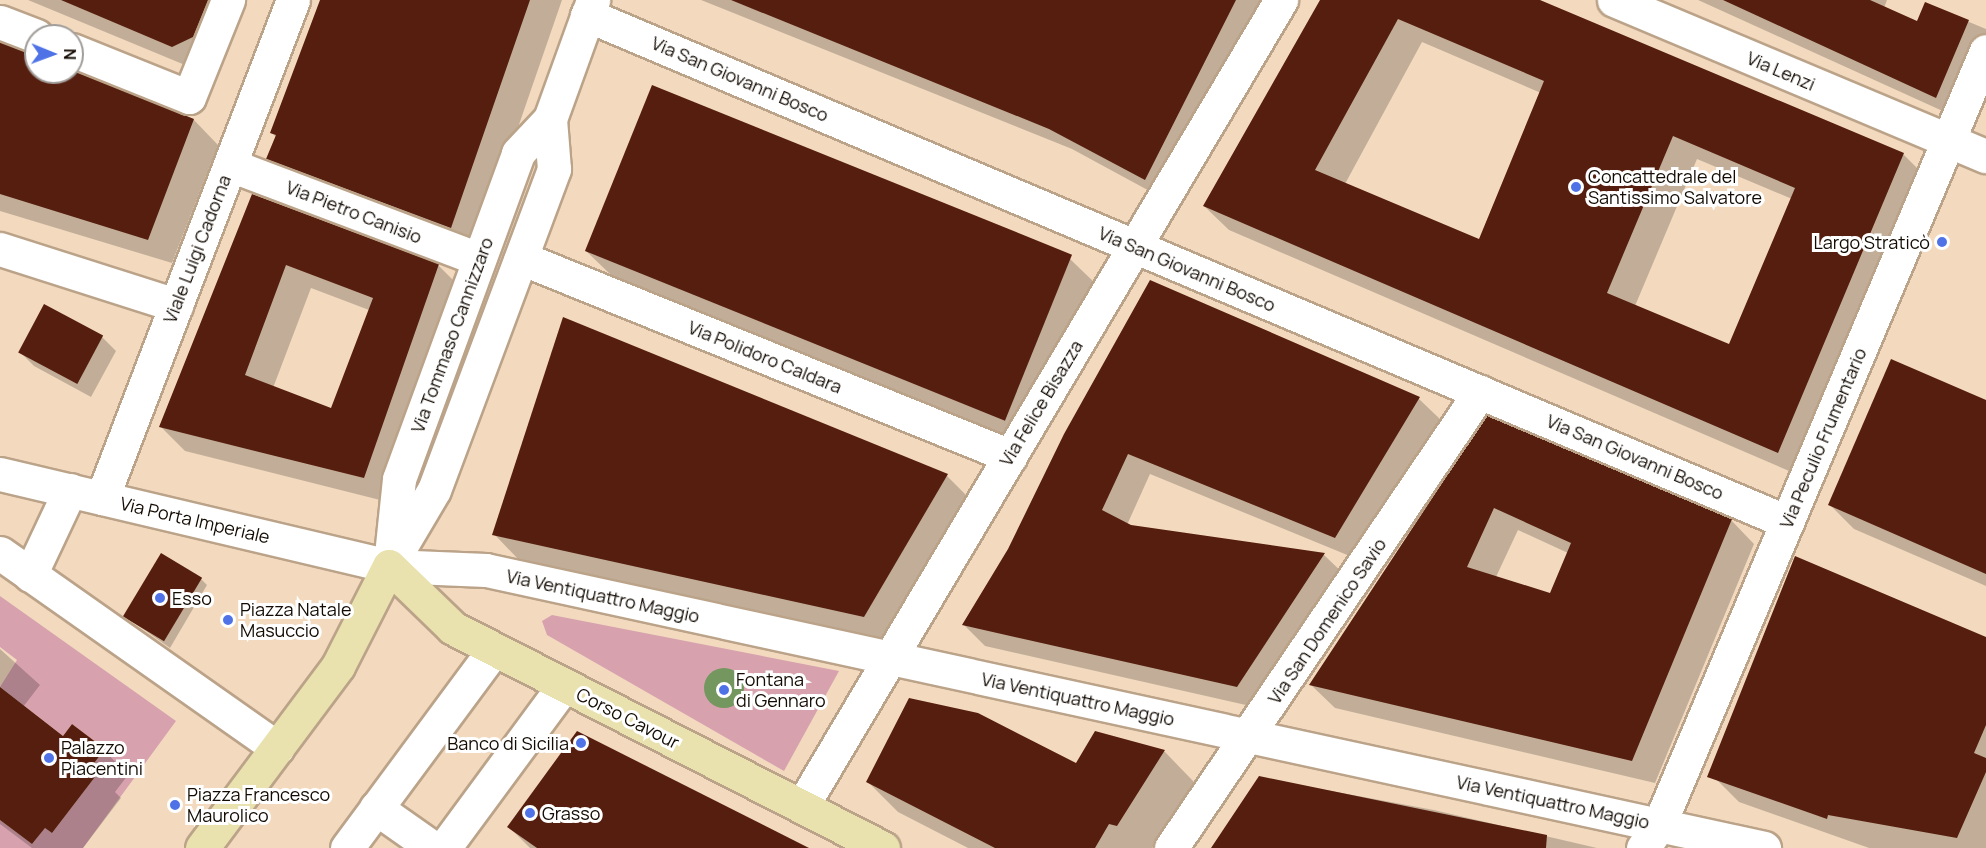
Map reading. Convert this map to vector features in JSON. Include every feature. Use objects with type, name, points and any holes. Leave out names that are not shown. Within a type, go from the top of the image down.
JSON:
[{"type":"main road","name":"Corso Cavour","points":[[389,566],[453,628],[883,848]]},
{"type":"main road","name":"Via Tommaso Cannizzaro","points":[[202,848],[338,666],[389,566]]},
{"type":"street","points":[[84,55],[189,97],[228,0]]},
{"type":"street","name":"Viale Luigi Cadorna","points":[[102,498],[293,0]]},
{"type":"street","name":"Via Felice Bisazza","points":[[802,806],[1281,0]]},
{"type":"street","name":"Via Lenzi","points":[[1614,0],[1986,156]]},
{"type":"street","name":"Via San Giovanni Bosco","points":[[590,8],[1134,246],[1787,522]]},
{"type":"street","name":"Via Tommaso Cannizzaro","points":[[389,566],[399,479],[518,153],[550,119],[590,8]]},
{"type":"street","points":[[0,21],[24,31]]},
{"type":"street","name":"Via Peculio Frumentario","points":[[1651,837],[1986,51]]},
{"type":"street","name":"Via Tommaso Cannizzaro","points":[[389,566],[434,490],[554,169],[550,119]]},
{"type":"street","name":"Via Pietro Canisio","points":[[230,165],[479,259]]},
{"type":"street","points":[[0,249],[176,305]]},
{"type":"street","name":"Via Polidoro Caldara","points":[[521,258],[1010,456]]},
{"type":"street","name":"Via San Domenico Savio","points":[[1171,848],[1251,736],[1480,392]]},
{"type":"street","name":"Via Porta Imperiale","points":[[0,474],[389,566]]},
{"type":"street","points":[[30,574],[69,490]]},
{"type":"street","points":[[0,553],[277,748]]},
{"type":"street","name":"Via Ventiquattro Maggio","points":[[389,566],[486,570],[1251,736],[1651,837],[1764,848]]},
{"type":"street","points":[[347,848],[494,649]]},
{"type":"street","points":[[444,848],[564,685]]},
{"type":"street","points":[[376,808],[433,848]]},
{"type":"shaded area","points":[[0,596],[176,721],[83,848],[0,848],[0,820],[32,844],[45,828],[52,833],[98,773],[91,767],[105,749],[72,724],[63,736],[0,687],[17,660],[0,647]]},
{"type":"shaded area","points":[[552,615],[839,671],[784,771],[547,635],[542,621]]},
{"type":"shaded area","name":"Fontana di Gennaro","points":[[724,668],[732,669],[738,674],[743,680],[743,696],[738,702],[732,707],[724,708],[716,707],[710,702],[705,696],[704,688],[705,680],[710,674],[716,669]]},
{"type":"building","points":[[61,0],[208,0],[193,37],[172,47]]},
{"type":"building","points":[[320,0],[530,0],[451,228],[266,159],[276,135],[270,133]]},
{"type":"building","points":[[731,0],[1236,0],[1145,180],[1049,129]]},
{"type":"building","points":[[1320,0],[1540,0],[1904,153],[1778,453],[1203,206]],"holes":[[[1398,19],[1544,81],[1479,239],[1315,170]],[[1673,136],[1795,188],[1729,344],[1607,293]]]},
{"type":"building","points":[[1723,0],[1870,0],[1917,21],[1925,2],[1969,20],[1936,98]]},
{"type":"building","points":[[0,42],[24,50],[24,84],[84,84],[84,75],[194,119],[148,240],[0,194]]},
{"type":"building","points":[[652,85],[1072,255],[1005,421],[585,251]]},
{"type":"building","points":[[252,194],[439,264],[364,478],[159,427]],"holes":[[[286,265],[373,298],[331,408],[245,375]]]},
{"type":"building","points":[[1150,280],[1420,397],[1335,538],[1128,454],[1102,510],[1131,525],[1325,553],[1237,687],[962,625],[1008,549],[1064,434]]},
{"type":"building","points":[[44,304],[103,335],[77,384],[18,353]]},
{"type":"building","points":[[563,317],[948,474],[864,617],[492,535]]},
{"type":"building","points":[[1891,359],[1986,400],[1986,574],[1828,505]]},
{"type":"building","points":[[1487,415],[1732,519],[1632,761],[1309,685]],"holes":[[[1494,508],[1571,543],[1550,593],[1467,567]]]},
{"type":"building","points":[[161,553],[202,578],[164,641],[123,616]]},
{"type":"building","points":[[1795,556],[1986,637],[1986,725],[1974,753],[1986,758],[1986,772],[1957,838],[1828,815],[1827,819],[1707,777]]},
{"type":"building","name":"Palazzo Piacentini","points":[[0,687],[63,736],[72,724],[105,749],[91,767],[98,773],[52,833],[45,828],[32,844],[0,820]]},
{"type":"building","points":[[909,698],[978,713],[1076,763],[1095,731],[1165,750],[1117,826],[1109,824],[1095,848],[995,848],[866,782]]},
{"type":"building","points":[[577,731],[809,848],[537,848],[507,827]]},
{"type":"building","points":[[1259,776],[1547,835],[1546,848],[1211,848]]},
{"type":"place","name":"Concattedrale del Santissimo Salvatore","points":[[1576,187]]},
{"type":"place","name":"Largo Straticò","points":[[1942,242]]},
{"type":"place","name":"Esso","points":[[160,598]]},
{"type":"place","name":"Piazza Natale Masuccio","points":[[228,620]]},
{"type":"place","name":"Fontana di Gennaro","points":[[724,690]]},
{"type":"place","name":"Banco di Sicilia","points":[[581,743]]},
{"type":"place","name":"Palazzo Piacentini","points":[[49,758]]},
{"type":"place","name":"Piazza Francesco Maurolico","points":[[175,805]]},
{"type":"place","name":"Grasso","points":[[530,813]]}]
